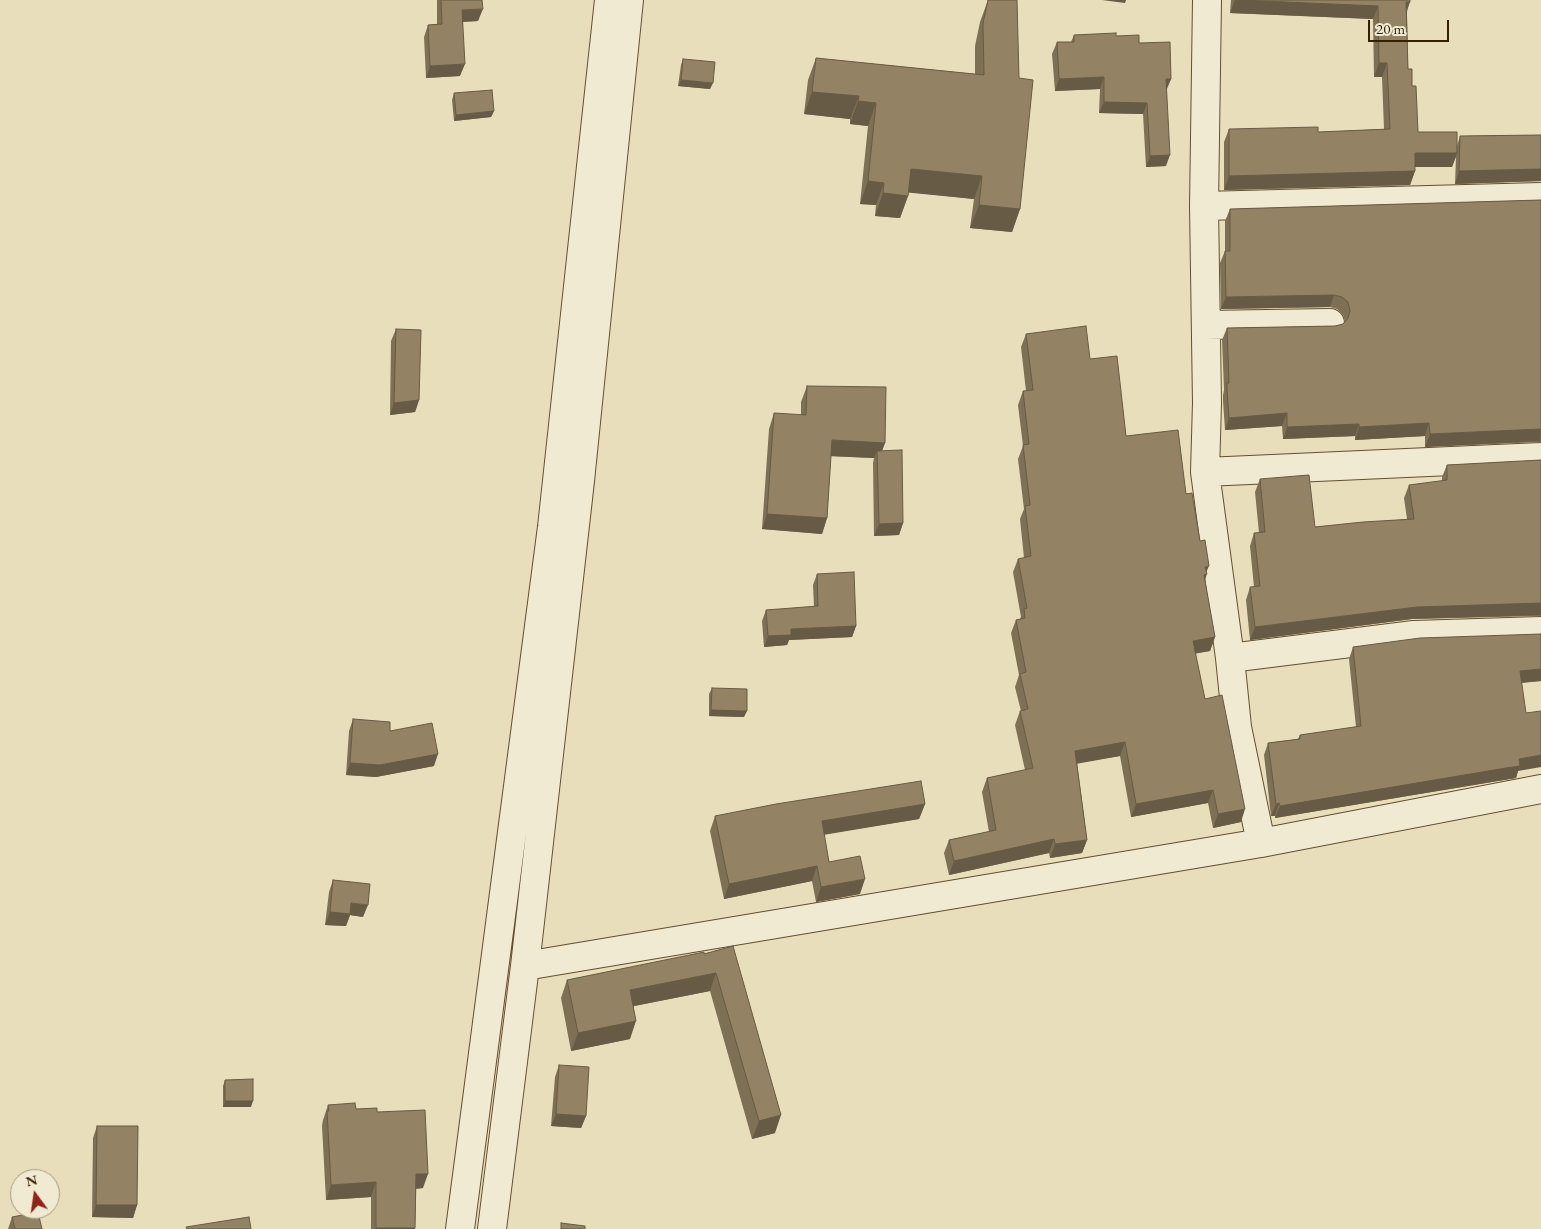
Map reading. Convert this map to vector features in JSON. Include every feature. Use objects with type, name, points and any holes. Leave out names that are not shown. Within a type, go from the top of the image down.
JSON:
[{"type":"street","points":[[460,1229],[552,527],[609,0]]},
{"type":"street","points":[[492,1229],[525,966],[580,481],[629,0]]},
{"type":"street","points":[[1207,0],[1204,206],[1207,404],[1205,472],[1230,658],[1237,726],[1261,843]]},
{"type":"street","points":[[1204,206],[1541,197]]},
{"type":"street","points":[[1206,325],[1330,323]]},
{"type":"street","points":[[1205,472],[1541,457]]},
{"type":"street","points":[[1230,658],[1414,635],[1541,631]]},
{"type":"street","points":[[525,966],[1261,843],[1541,789]]},
{"type":"building","points":[[441,0],[482,0],[483,9],[462,10],[465,64],[430,66],[428,25],[442,24]]},
{"type":"building","points":[[988,0],[1017,0],[1019,78],[1033,80],[1020,209],[979,205],[982,176],[911,169],[908,196],[883,193],[884,183],[868,181],[876,103],[858,101],[859,96],[812,92],[816,58],[984,75],[983,23]]},
{"type":"building","points":[[1239,0],[1410,0],[1410,2],[1406,2],[1408,69],[1412,69],[1412,86],[1416,86],[1418,132],[1457,132],[1457,153],[1415,153],[1415,171],[1229,176],[1229,129],[1318,127],[1318,132],[1390,129],[1387,63],[1379,63],[1378,6]]},
{"type":"building","points":[[1116,33],[1116,36],[1139,35],[1139,43],[1170,42],[1171,79],[1166,79],[1170,155],[1150,156],[1147,103],[1104,102],[1104,77],[1059,79],[1057,42],[1074,42],[1074,35]]},
{"type":"building","points":[[683,59],[715,62],[713,83],[681,80]]},
{"type":"building","points":[[492,90],[494,111],[456,115],[454,93]]},
{"type":"building","points":[[1541,135],[1541,169],[1459,171],[1460,136]]},
{"type":"building","points":[[1541,200],[1541,429],[1430,434],[1429,423],[1359,427],[1359,424],[1287,427],[1287,413],[1229,418],[1227,328],[1335,326],[1343,324],[1348,318],[1350,311],[1348,302],[1342,297],[1334,295],[1226,297],[1225,251],[1230,251],[1230,209]]},
{"type":"building","points":[[1086,326],[1090,359],[1117,356],[1126,436],[1178,430],[1186,494],[1192,493],[1200,541],[1205,540],[1209,566],[1205,567],[1207,574],[1204,575],[1215,637],[1193,641],[1205,699],[1222,695],[1245,809],[1218,814],[1213,790],[1136,804],[1125,742],[1075,751],[1087,840],[1055,844],[1054,839],[954,861],[949,840],[996,830],[987,778],[1033,768],[1020,711],[1028,709],[1020,674],[1026,672],[1016,620],[1025,618],[1024,609],[1027,608],[1018,559],[1031,556],[1025,506],[1030,505],[1023,445],[1029,444],[1023,391],[1033,390],[1026,334]]},
{"type":"building","points":[[396,329],[421,330],[419,400],[394,403]]},
{"type":"building","points":[[807,386],[886,387],[885,443],[832,440],[827,518],[767,514],[774,413],[806,415]]},
{"type":"building","points":[[902,450],[903,523],[879,524],[877,451]]},
{"type":"building","points":[[1541,460],[1541,603],[1417,607],[1255,627],[1250,587],[1260,586],[1254,533],[1265,532],[1260,479],[1309,475],[1315,527],[1414,519],[1409,485],[1447,480],[1447,465]]},
{"type":"building","points":[[854,572],[856,626],[791,629],[791,635],[768,636],[766,610],[818,606],[817,574]]},
{"type":"building","points":[[1541,634],[1541,669],[1520,671],[1526,713],[1541,711],[1541,755],[1519,759],[1520,766],[1280,806],[1279,803],[1276,804],[1268,743],[1300,739],[1300,735],[1361,726],[1353,647],[1420,638]]},
{"type":"building","points":[[712,688],[747,689],[747,711],[711,710]]},
{"type":"building","points":[[353,719],[390,722],[390,731],[432,723],[438,754],[380,765],[350,763]]},
{"type":"building","points":[[921,781],[925,804],[822,821],[829,862],[860,856],[865,879],[821,887],[817,866],[729,884],[715,816],[776,804]]},
{"type":"building","points":[[333,880],[370,884],[368,905],[351,903],[350,914],[330,912]]},
{"type":"building","points":[[733,946],[781,1115],[759,1121],[716,973],[630,990],[636,1021],[578,1033],[567,980],[704,952],[704,954]]},
{"type":"building","points":[[559,1065],[589,1067],[586,1116],[556,1114]]},
{"type":"building","points":[[253,1079],[253,1101],[225,1101],[225,1080]]},
{"type":"building","points":[[355,1103],[356,1109],[377,1108],[377,1112],[425,1110],[428,1174],[416,1174],[415,1228],[376,1228],[376,1182],[331,1185],[328,1105]]},
{"type":"building","points":[[97,1126],[138,1126],[137,1205],[96,1205]]},
{"type":"building","points":[[249,1217],[251,1229],[187,1229],[186,1227]]},
{"type":"building","points":[[12,1219],[40,1219],[42,1229],[15,1229]]},
{"type":"building","points":[[561,1223],[585,1226],[585,1229],[561,1229]]}]
